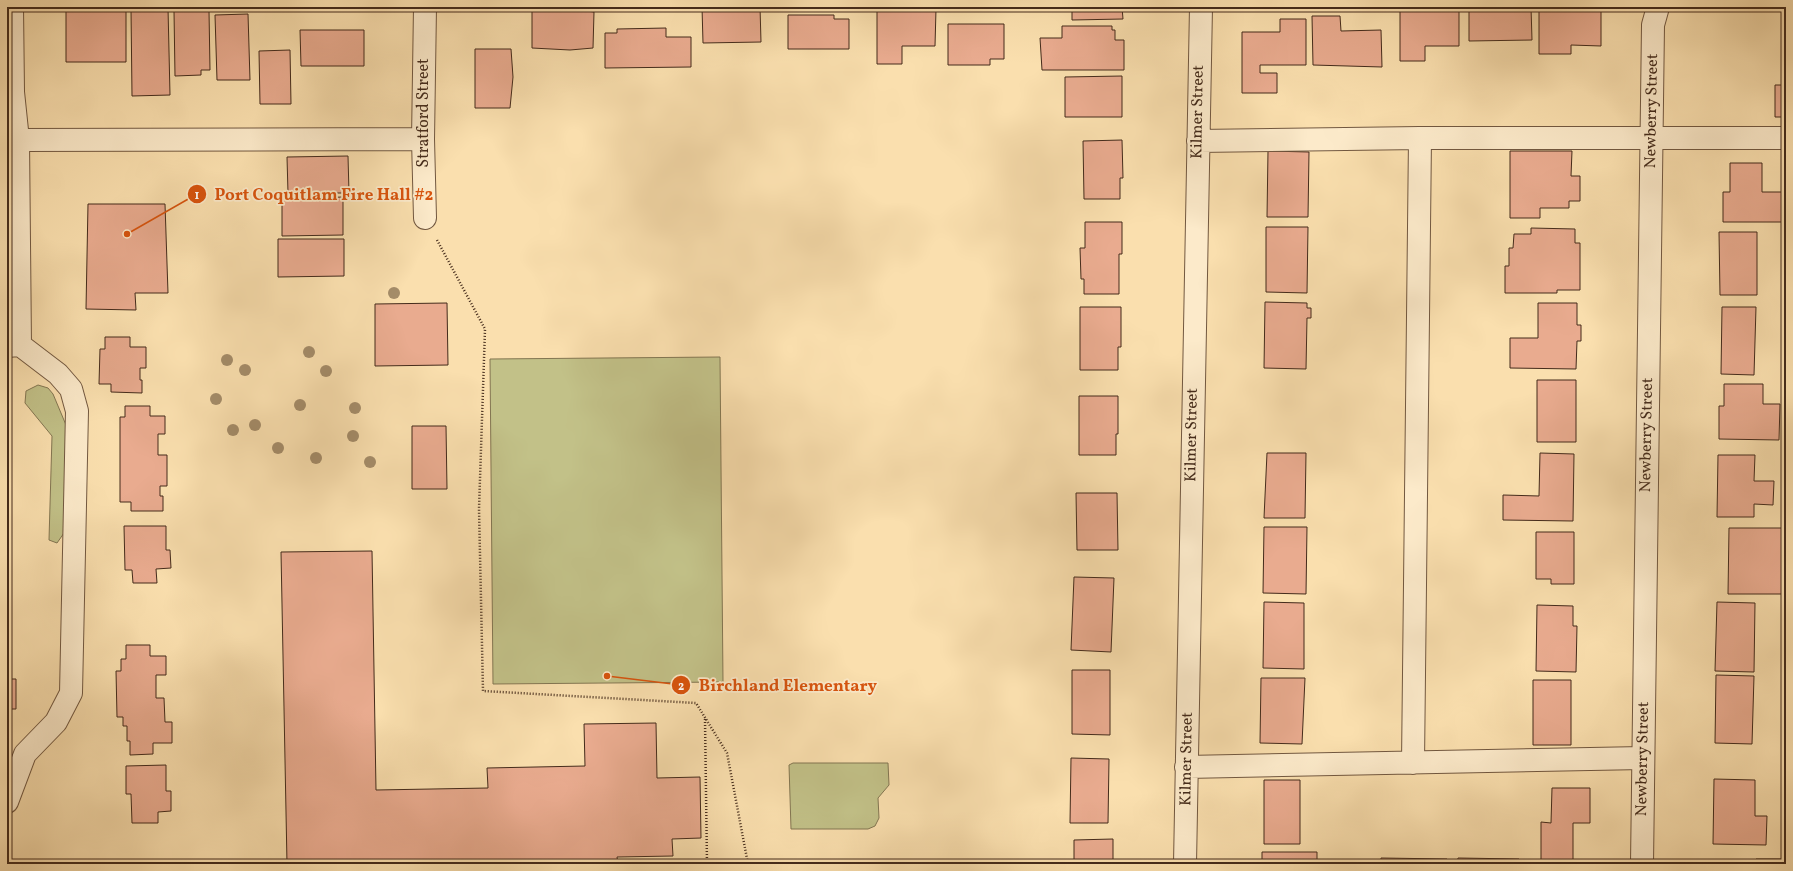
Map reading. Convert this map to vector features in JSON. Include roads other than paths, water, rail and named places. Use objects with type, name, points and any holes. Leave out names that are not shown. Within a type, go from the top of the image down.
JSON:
[{"type":"street","points":[[7,802],[25,754],[56,722],[70,694],[77,411],[70,389],[58,374],[14,345],[18,140],[13,92],[12,7]]},
{"type":"street","name":"Stratford Street","points":[[425,7],[423,139],[425,218]]},
{"type":"street","name":"Kilmer Street","points":[[1185,864],[1201,7]]},
{"type":"street","name":"Newberry Street","points":[[1642,864],[1653,13]]},
{"type":"street","points":[[1198,142],[1420,138],[1786,138]]},
{"type":"street","points":[[1413,763],[1420,138]]},
{"type":"street","points":[[18,140],[423,139]]},
{"type":"street","points":[[1186,767],[1643,758]]},
{"type":"place","name":"Port Coquitlam Fire Hall #2","points":[[127,234]]},
{"type":"place","name":"Birchland Elementary","points":[[607,676]]}]
